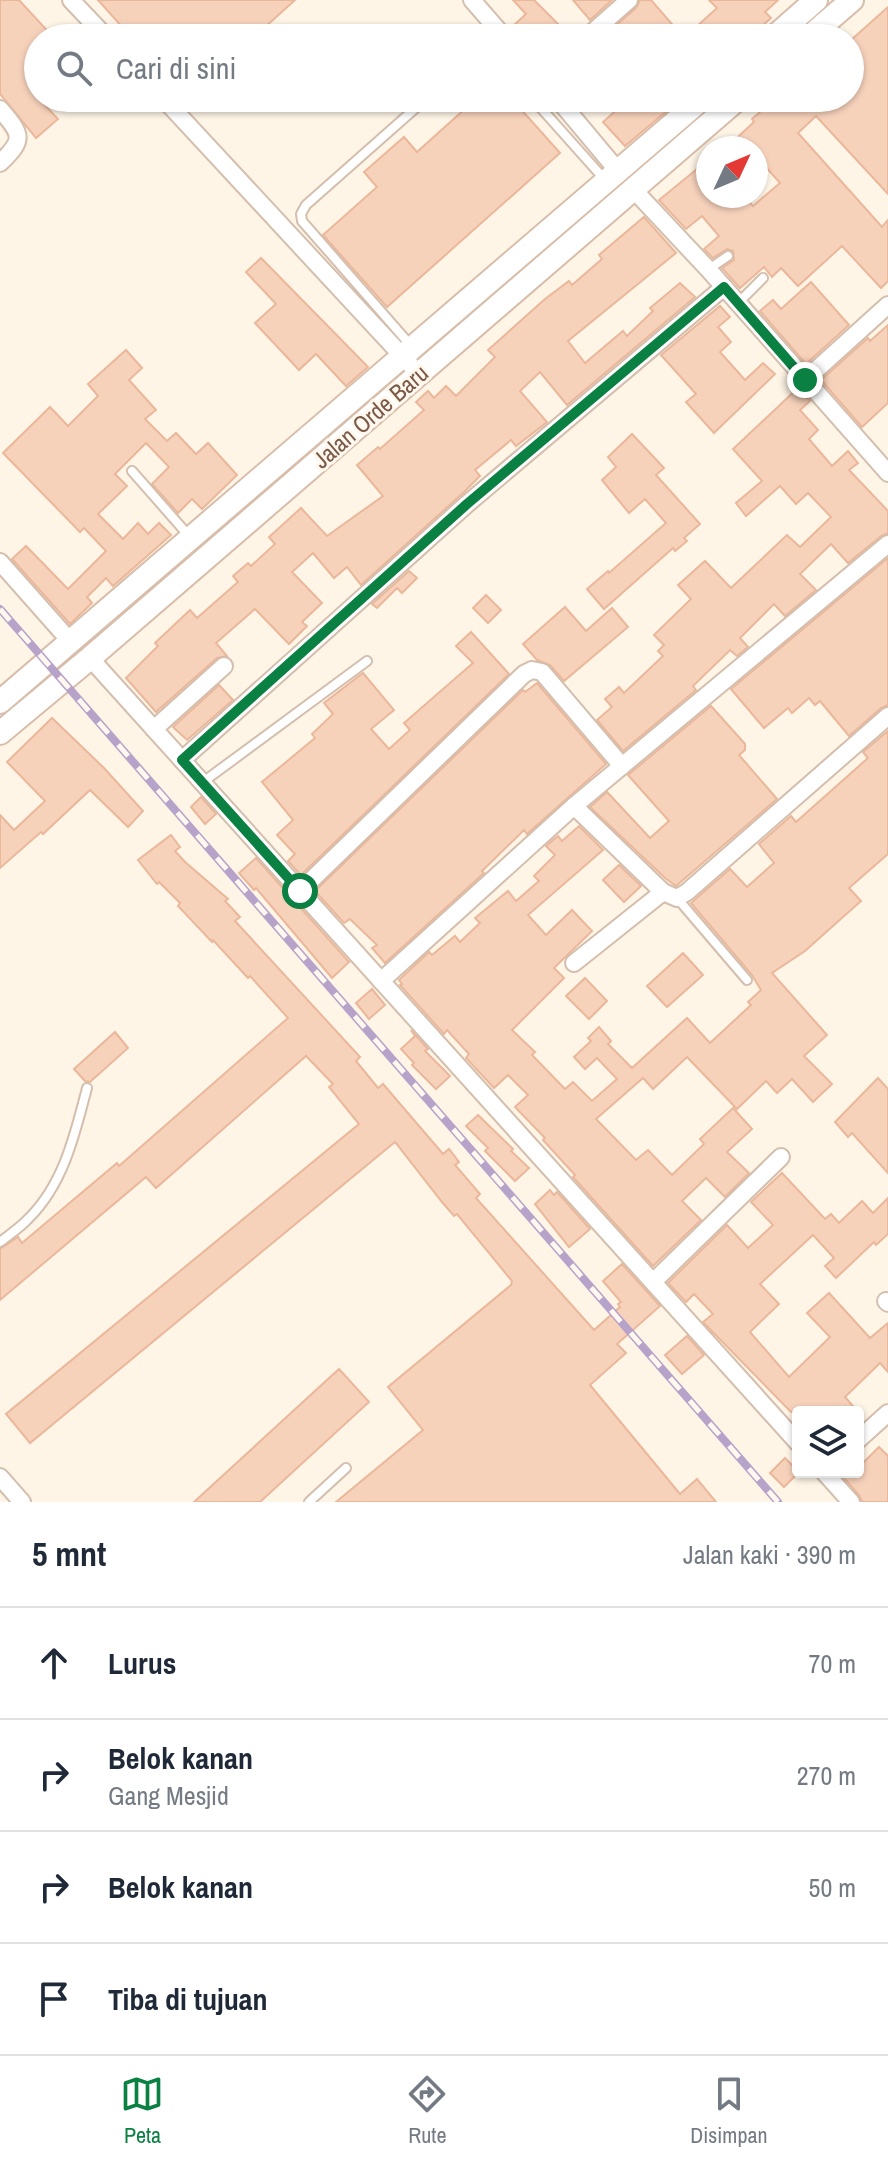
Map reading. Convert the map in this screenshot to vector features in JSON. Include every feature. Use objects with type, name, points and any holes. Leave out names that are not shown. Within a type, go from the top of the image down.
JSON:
[{"type":"main road","points":[[789,24],[816,0]]},
{"type":"main road","points":[[824,24],[852,0]]},
{"type":"main road","name":"Jalan Orde Baru","points":[[0,702],[687,112]]},
{"type":"main road","name":"Jalan Orde Baru","points":[[0,733],[723,112]]},
{"type":"street","points":[[71,0],[94,24]]},
{"type":"street","points":[[472,0],[493,24]]},
{"type":"street","points":[[602,24],[629,0]]},
{"type":"street","points":[[0,109],[19,137],[17,147],[0,163]]},
{"type":"street","points":[[177,112],[408,352],[419,374]]},
{"type":"street","points":[[567,112],[612,177]]},
{"type":"street","points":[[633,189],[888,473]]},
{"type":"street","points":[[182,760],[467,504],[724,287]]},
{"type":"street","points":[[805,380],[888,305]]},
{"type":"street","points":[[381,981],[574,806],[888,544]]},
{"type":"street","points":[[0,562],[70,641]]},
{"type":"street","points":[[90,658],[792,1436]]},
{"type":"street","points":[[154,729],[224,666]]},
{"type":"street","points":[[300,891],[524,674],[532,670],[542,672],[622,766]]},
{"type":"street","points":[[574,963],[670,895],[687,892],[888,716]]},
{"type":"street","points":[[574,806],[670,895]]},
{"type":"street","points":[[653,1282],[781,1157]]},
{"type":"street","points":[[864,1435],[888,1413]]},
{"type":"street","points":[[0,1477],[22,1502]]},
{"type":"street","points":[[829,1478],[851,1502]]},
{"type":"lane","points":[[408,352],[302,221],[301,214],[306,205],[411,112]]},
{"type":"lane","points":[[546,112],[612,177]]},
{"type":"lane","points":[[708,269],[728,256]]},
{"type":"lane","points":[[737,305],[763,278]]},
{"type":"lane","points":[[132,471],[192,539]]},
{"type":"lane","points":[[202,783],[367,661]]},
{"type":"lane","points":[[670,895],[747,980]]},
{"type":"lane","points":[[0,1242],[30,1217],[52,1188],[70,1154],[87,1088]]},
{"type":"lane","points":[[309,1502],[346,1468]]},
{"type":"building","points":[[0,0],[19,0],[41,24],[24,24],[24,112],[51,112],[58,119],[36,138],[0,94]]},
{"type":"building","points":[[98,0],[295,0],[268,24],[119,24]]},
{"type":"building","points":[[513,0],[534,0],[558,24],[515,24],[526,14]]},
{"type":"building","points":[[573,0],[612,0],[590,20]]},
{"type":"building","points":[[640,0],[651,0],[672,24],[618,24],[636,8]]},
{"type":"building","points":[[709,0],[778,0],[765,12],[771,18],[764,24],[699,24],[717,8]]},
{"type":"building","points":[[888,7],[888,194],[816,116],[798,133],[882,227],[888,220],[888,281],[881,288],[842,246],[798,286],[781,268],[772,277],[764,267],[740,288],[722,268],[734,260],[733,251],[727,249],[713,258],[704,249],[719,236],[702,216],[686,229],[659,200],[696,170],[696,208],[768,208],[768,193],[780,183],[768,170],[768,136],[739,136],[754,122],[752,119],[760,112],[864,112],[864,28]]},
{"type":"building","points":[[461,112],[523,112],[560,153],[387,307],[323,235],[377,187],[364,172],[404,137],[417,152]]},
{"type":"building","points":[[614,112],[665,112],[625,146],[603,122]]},
{"type":"building","points":[[644,217],[676,253],[568,341],[585,363],[623,331],[627,336],[653,311],[650,308],[680,283],[695,297],[567,405],[540,372],[520,391],[547,422],[516,446],[511,440],[475,470],[480,476],[361,585],[347,567],[334,578],[313,553],[292,572],[322,603],[302,622],[307,626],[289,644],[255,609],[216,643],[227,656],[217,658],[156,712],[126,678],[158,646],[155,643],[190,610],[197,618],[238,582],[233,576],[248,563],[251,566],[275,544],[269,537],[301,508],[327,536],[383,496],[357,465],[424,410],[416,402],[428,391],[434,398],[446,386],[456,396],[495,357],[488,350],[545,299],[569,281],[572,285],[602,259],[599,255]]},
{"type":"building","points":[[261,258],[368,367],[346,386],[316,354],[299,370],[255,323],[276,304],[246,272]]},
{"type":"building","points":[[811,282],[849,325],[806,364],[760,311],[773,300],[781,309]]},
{"type":"building","points":[[720,306],[730,317],[718,327],[731,342],[720,352],[745,380],[763,363],[775,374],[714,433],[686,402],[696,394],[661,355]]},
{"type":"building","points":[[888,325],[888,403],[862,427],[821,380],[868,338],[870,341]]},
{"type":"building","points":[[126,350],[142,368],[129,380],[156,410],[145,419],[167,441],[176,433],[196,454],[208,443],[237,475],[202,509],[192,499],[178,513],[152,484],[169,467],[146,443],[115,474],[127,486],[98,514],[123,539],[138,523],[148,534],[159,523],[171,535],[113,586],[106,578],[87,597],[92,603],[70,624],[12,559],[26,546],[68,589],[106,551],[84,528],[80,532],[3,453],[50,407],[68,426],[98,396],[88,384]]},
{"type":"building","points":[[798,388],[810,401],[800,410],[818,430],[809,439],[832,466],[848,451],[858,463],[849,470],[888,511],[888,533],[848,563],[831,544],[800,574],[816,590],[785,616],[774,604],[740,638],[748,647],[737,656],[730,650],[693,686],[696,690],[623,751],[597,720],[612,707],[605,699],[619,687],[624,693],[663,656],[658,651],[664,645],[654,635],[691,599],[678,585],[705,561],[731,588],[787,535],[800,547],[831,517],[808,493],[796,504],[780,486],[746,516],[736,503],[762,481],[733,449]]},
{"type":"building","points":[[632,434],[664,468],[656,475],[700,524],[684,538],[687,541],[675,551],[673,548],[604,609],[587,589],[666,523],[645,499],[629,513],[602,480],[616,467],[608,457]]},
{"type":"building","points":[[888,558],[888,705],[849,736],[820,701],[815,705],[809,698],[792,713],[788,708],[764,728],[731,689]]},
{"type":"building","points":[[409,571],[417,578],[402,593],[397,588],[377,608],[372,604]]},
{"type":"building","points":[[486,595],[501,610],[488,623],[473,608]]},
{"type":"building","points":[[565,607],[586,631],[612,608],[628,627],[564,681],[550,665],[537,660],[523,644]]},
{"type":"building","points":[[471,632],[509,674],[301,875],[288,861],[295,854],[277,835],[293,820],[262,782],[315,738],[312,734],[333,714],[324,703],[363,673],[394,710],[371,729],[389,749],[410,730],[404,723],[473,663],[456,646]]},
{"type":"building","points":[[537,683],[606,764],[527,834],[524,830],[482,871],[484,873],[385,963],[372,948],[377,945],[350,919],[344,923],[315,891],[523,690],[525,692]]},
{"type":"building","points":[[219,685],[233,700],[187,740],[173,727]]},
{"type":"building","points":[[711,706],[745,744],[745,750],[739,755],[777,799],[676,886],[590,807],[607,792],[650,838],[669,821],[628,775]]},
{"type":"building","points":[[52,718],[143,811],[128,827],[90,790],[43,834],[41,832],[0,868],[0,815],[14,830],[45,801],[7,762]]},
{"type":"building","points":[[888,731],[888,854],[849,888],[861,901],[805,951],[772,973],[827,1035],[804,1056],[832,1084],[813,1102],[792,1079],[777,1093],[766,1081],[737,1109],[687,1057],[653,1089],[643,1078],[596,1119],[636,1160],[648,1150],[672,1175],[704,1144],[700,1139],[733,1108],[752,1129],[727,1152],[749,1173],[725,1197],[706,1178],[682,1201],[701,1220],[653,1266],[515,1107],[528,1095],[508,1075],[494,1088],[466,1058],[469,1054],[447,1030],[444,1034],[400,985],[399,980],[429,952],[432,955],[455,936],[460,942],[480,923],[475,918],[508,891],[516,901],[539,881],[534,876],[555,855],[546,846],[558,836],[562,841],[579,826],[603,850],[528,915],[546,935],[572,910],[592,931],[554,968],[564,978],[512,1030],[535,1052],[532,1055],[565,1089],[573,1082],[592,1101],[617,1079],[597,1058],[585,1069],[574,1057],[591,1041],[588,1038],[599,1027],[611,1041],[608,1044],[632,1068],[687,1018],[710,1043],[751,1005],[748,1002],[761,990],[691,903],[730,869],[747,887],[774,863],[759,844],[791,816],[796,822],[868,758],[863,752]]},
{"type":"building","points":[[201,797],[216,814],[205,824],[191,807]]},
{"type":"building","points":[[171,835],[180,847],[175,851],[228,899],[225,901],[240,917],[235,921],[360,1057],[356,1061],[378,1088],[383,1084],[443,1154],[449,1149],[459,1162],[455,1165],[480,1194],[476,1198],[594,1330],[620,1307],[618,1304],[621,1302],[603,1281],[622,1264],[660,1306],[617,1344],[626,1353],[590,1385],[680,1494],[697,1479],[716,1502],[336,1502],[423,1430],[388,1387],[512,1281],[457,1214],[454,1216],[442,1202],[395,1142],[30,1443],[6,1414],[359,1124],[329,1087],[333,1084],[306,1056],[156,1188],[146,1177],[0,1300],[0,1249],[18,1237],[22,1243],[117,1163],[119,1166],[288,1018],[250,976],[248,978],[212,942],[138,860]]},
{"type":"building","points":[[256,858],[349,962],[332,978],[256,888],[254,890],[239,873]]},
{"type":"building","points":[[619,865],[641,886],[624,902],[603,880]]},
{"type":"building","points":[[683,953],[703,975],[667,1007],[647,986]]},
{"type":"building","points":[[585,978],[607,1001],[589,1019],[566,996]]},
{"type":"building","points":[[372,989],[385,1005],[369,1019],[356,1003]]},
{"type":"building","points":[[411,1030],[428,1049],[425,1051],[450,1076],[436,1089],[401,1049],[415,1036]]},
{"type":"building","points":[[115,1032],[128,1048],[90,1082],[85,1081],[74,1069]]},
{"type":"building","points":[[878,1078],[888,1089],[888,1173],[852,1133],[848,1137],[835,1122]]},
{"type":"building","points":[[478,1115],[529,1168],[515,1181],[485,1151],[488,1148],[466,1126]]},
{"type":"building","points":[[782,1173],[825,1219],[831,1214],[839,1223],[862,1201],[873,1213],[888,1198],[888,1234],[876,1245],[874,1242],[836,1278],[825,1266],[834,1258],[813,1235],[760,1284],[779,1304],[750,1332],[789,1377],[830,1337],[807,1313],[829,1293],[870,1338],[888,1323],[888,1372],[880,1363],[845,1397],[853,1406],[792,1406],[791,1412],[703,1322],[713,1314],[694,1294],[686,1302],[668,1283],[727,1225],[748,1248],[773,1225],[751,1202]]},
{"type":"building","points":[[550,1190],[554,1195],[557,1192],[590,1229],[569,1247],[535,1204]]},
{"type":"building","points":[[687,1336],[704,1355],[682,1374],[665,1355]]},
{"type":"building","points":[[339,1369],[369,1402],[260,1502],[194,1502]]},
{"type":"building","points":[[879,1447],[888,1456],[888,1502],[862,1502],[844,1478],[864,1478],[864,1462]]},
{"type":"building","points":[[785,1458],[792,1465],[793,1478],[784,1487],[770,1473]]},
{"type":"railway","points":[[0,609],[778,1502]]},
{"type":"route","points":[[300,891],[182,760],[467,504],[724,287],[805,380]]}]
